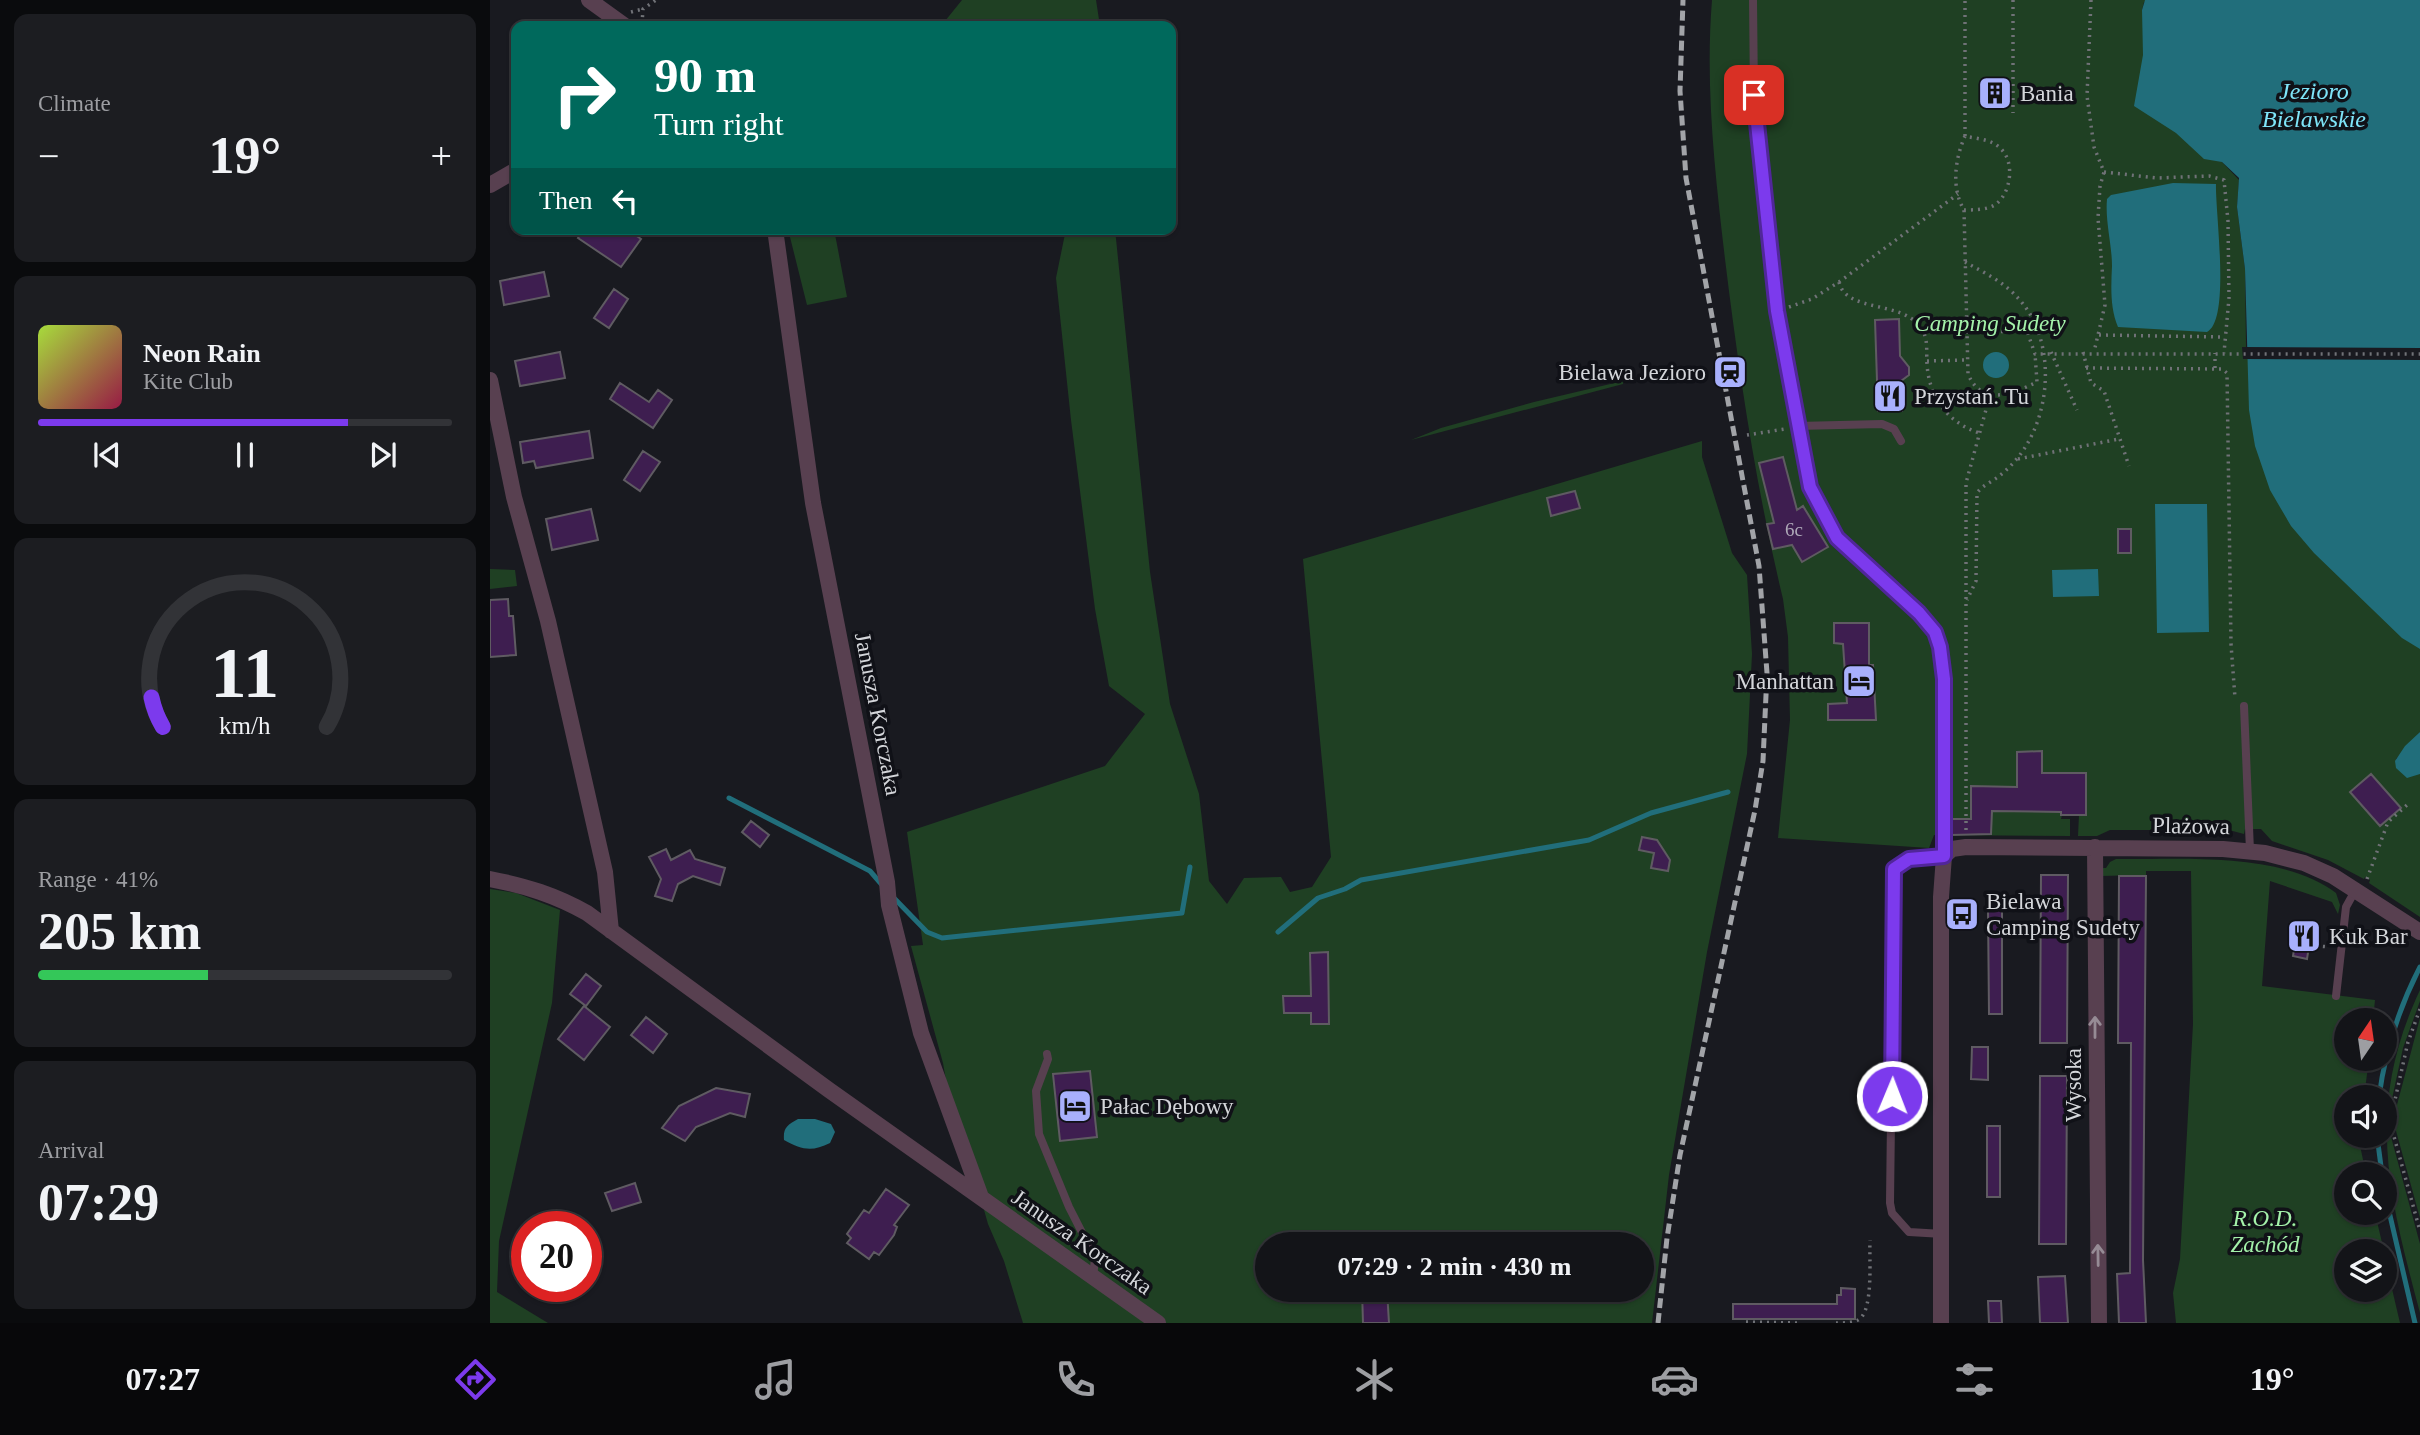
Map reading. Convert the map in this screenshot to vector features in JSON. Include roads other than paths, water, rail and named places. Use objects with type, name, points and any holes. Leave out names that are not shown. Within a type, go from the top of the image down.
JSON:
[{"type":"street","points":[[589,0],[618,21]]},
{"type":"street","points":[[490,186],[511,173]]},
{"type":"street","name":"Janusza Korczaka","points":[[776,235],[813,503],[887,882],[889,905],[921,1033],[981,1197]]},
{"type":"street","points":[[490,380],[514,497],[548,621],[605,872],[611,932]]},
{"type":"street","name":"Plażowa","points":[[1944,856],[1952,849],[1966,847],[2250,850],[2304,863],[2362,884],[2420,932]]},
{"type":"street","name":"Wysoka","points":[[2095,848],[2099,1323]]},
{"type":"street","points":[[1941,1323],[1941,897],[1944,856]]},
{"type":"street","name":"Janusza Korczaka","points":[[490,879],[531,887],[562,898],[1158,1323]]},
{"type":"street","points":[[949,1175],[961,1142]]},
{"type":"lane","points":[[1753,0],[1758,152],[1777,311],[1810,487],[1837,538],[1919,613],[1935,632],[1940,647],[1944,679],[1944,856],[1909,859],[1894,869],[1890,1203],[1892,1213],[1909,1232],[1943,1234]]},
{"type":"lane","points":[[1797,426],[1882,424],[1894,429],[1901,441]]},
{"type":"lane","points":[[2244,706],[2250,850]]},
{"type":"lane","points":[[2336,996],[2347,905],[2362,884]]},
{"type":"lane","points":[[1047,1054],[1048,1059],[1036,1091],[1039,1134],[1069,1207],[1095,1258],[1093,1278]]},
{"type":"water","name":"Jezioro Bielawskie","points":[[2145,0],[2420,0],[2420,649],[2402,638],[2314,553],[2291,526],[2270,490],[2255,446],[2249,410],[2245,269],[2237,207],[2239,178],[2222,162],[2204,159],[2176,133],[2134,106],[2143,55],[2142,10]]},
{"type":"water","points":[[2173,183],[2216,184],[2220,287],[2214,323],[2207,332],[2118,327],[2112,297],[2107,199],[2111,195]]},
{"type":"water","points":[[1996,352],[2005,356],[2009,365],[2005,374],[1996,378],[1987,374],[1983,365],[1987,356]]},
{"type":"water","points":[[2155,504],[2207,504],[2209,632],[2157,633]]},
{"type":"water","points":[[2098,569],[2099,596],[2053,597],[2052,570]]},
{"type":"water","points":[[2420,732],[2420,774],[2407,778],[2396,768],[2395,761],[2405,746]]},
{"type":"water","points":[[798,1119],[815,1119],[831,1124],[835,1132],[830,1143],[807,1149],[784,1140],[786,1127]]},
{"type":"waterway","points":[[1278,932],[1318,898],[1345,889],[1361,880],[1589,840],[1651,813],[1728,792]]},
{"type":"waterway","points":[[729,798],[870,871],[883,886]]},
{"type":"waterway","points":[[892,896],[927,932],[942,938],[1182,913],[1190,867]]},
{"type":"waterway","points":[[2381,1085],[2394,1030],[2420,967]]},
{"type":"waterway","points":[[2379,1148],[2380,1162]]},
{"type":"waterway","points":[[2392,1225],[2415,1323]]},
{"type":"railway","points":[[1658,1323],[1667,1238],[1680,1155],[1755,810],[1763,761],[1767,673],[1759,566],[1686,178],[1680,91],[1683,0]]},
{"type":"place","name":"Bania","points":[[1995,93]]},
{"type":"place","name":"Bielawa Jezioro","points":[[1730,372]]},
{"type":"place","name":"Przystań. Tu","points":[[1890,396]]},
{"type":"place","name":"Manhattan","points":[[1859,681]]},
{"type":"place","name":"Bielawa Camping Sudety","points":[[1962,914]]},
{"type":"place","name":"Kuk Bar","points":[[2304,936]]},
{"type":"place","name":"Pałac Dębowy","points":[[1075,1106]]},
{"type":"park label","name":"Camping Sudety","points":[[1990,323]]},
{"type":"park label","name":"R.O.D. Zachód","points":[[2266,1231]]}]
